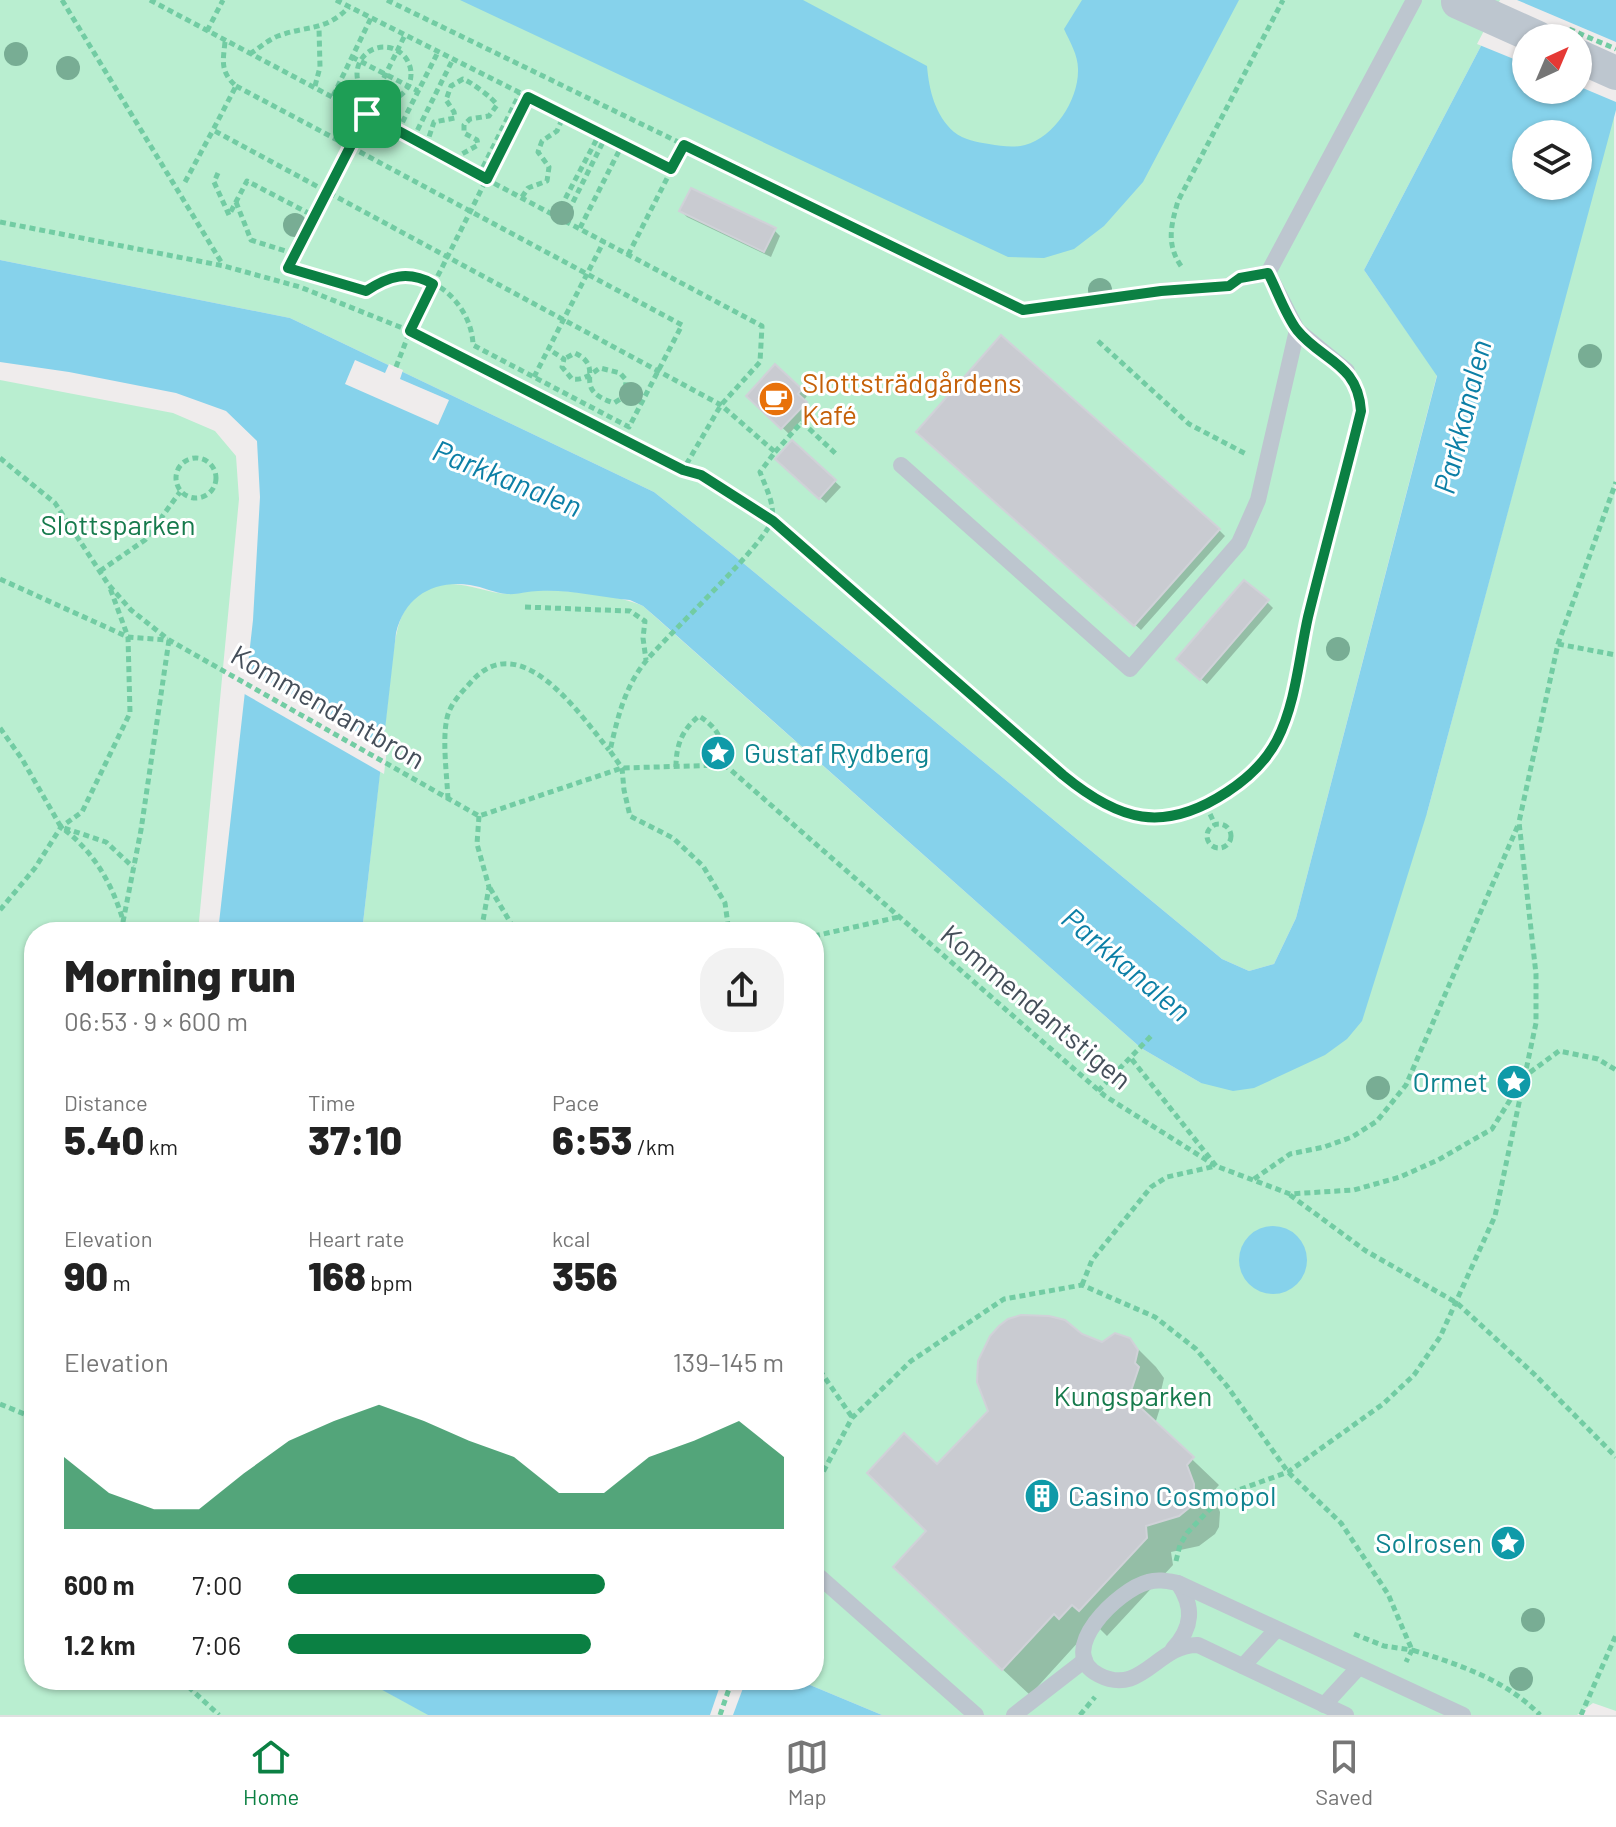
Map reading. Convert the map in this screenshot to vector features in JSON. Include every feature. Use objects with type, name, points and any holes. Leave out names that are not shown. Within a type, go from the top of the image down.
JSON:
[{"type":"street","points":[[1456,1],[1512,26]]},
{"type":"street","points":[[1592,62],[1616,73]]},
{"type":"lane","points":[[1268,273],[1414,0]]},
{"type":"lane","points":[[1161,291],[1229,286],[1240,278],[1268,273]]},
{"type":"lane","points":[[1268,273],[1297,330],[1347,371]]},
{"type":"lane","points":[[901,465],[1130,669],[1239,543],[1258,500],[1297,330]]},
{"type":"lane","points":[[1178,1583],[1186,1595],[1191,1616],[1186,1631],[1173,1649],[1137,1677],[1123,1681],[1098,1675],[1085,1660],[1089,1632],[1096,1619],[1119,1596],[1145,1582],[1158,1580],[1178,1583],[1358,1668],[1440,1711],[1463,1715]]},
{"type":"lane","points":[[824,1581],[976,1715]]},
{"type":"lane","points":[[1243,1666],[1276,1630]]},
{"type":"lane","points":[[1173,1649],[1198,1645],[1346,1715]]},
{"type":"lane","points":[[1014,1715],[1085,1660]]},
{"type":"lane","points":[[1324,1705],[1358,1668]]},
{"type":"path","points":[[62,0],[224,266]]},
{"type":"path","points":[[150,0],[762,326],[760,362],[721,405],[683,470]]},
{"type":"path","points":[[207,31],[223,0]]},
{"type":"path","points":[[336,0],[671,169]]},
{"type":"path","points":[[387,0],[1023,310],[1161,291]]},
{"type":"path","points":[[1229,286],[1185,271],[1171,244],[1170,227],[1178,201],[1283,0]]},
{"type":"path","points":[[250,54],[274,38],[319,28],[337,20],[349,7]]},
{"type":"path","points":[[333,96],[371,18]]},
{"type":"path","points":[[315,86],[320,67],[319,28]]},
{"type":"path","points":[[225,42],[222,67],[236,86],[350,146],[470,210],[682,325],[629,427],[473,345],[473,331],[466,313],[447,292],[423,279],[389,277],[366,291],[288,268],[350,146],[405,35]]},
{"type":"path","points":[[376,48],[397,50],[411,66],[409,86],[394,101],[373,99],[358,84],[356,72],[360,62],[366,53],[376,48]]},
{"type":"path","points":[[398,131],[438,52]]},
{"type":"path","points":[[352,57],[418,91]]},
{"type":"path","points":[[413,139],[453,59]]},
{"type":"path","points":[[426,146],[434,122],[455,118],[446,100],[451,86],[463,79],[470,81],[497,105],[489,116],[470,119],[464,125],[464,133],[477,140],[478,145],[460,155],[457,162]]},
{"type":"path","points":[[185,182],[236,86]]},
{"type":"path","points":[[483,167],[520,93]]},
{"type":"path","points":[[396,367],[410,331],[528,97]]},
{"type":"path","points":[[522,197],[528,188],[547,181],[549,167],[538,152],[542,141],[557,131],[564,115]]},
{"type":"path","points":[[213,130],[721,405],[775,452]]},
{"type":"path","points":[[556,216],[603,134]]},
{"type":"path","points":[[564,220],[603,134]]},
{"type":"path","points":[[580,228],[622,145]]},
{"type":"path","points":[[628,255],[684,145]]},
{"type":"path","points":[[218,173],[214,182],[229,215],[247,181],[314,216]]},
{"type":"path","points":[[236,202],[251,240],[295,254]]},
{"type":"path","points":[[0,222],[224,266],[300,287],[410,331],[683,470],[701,475],[773,521],[1083,792],[1110,807],[1158,819],[1176,817],[1206,805],[1236,786],[1266,757],[1278,738],[1287,713],[1308,616],[1361,411],[1356,387],[1347,371]]},
{"type":"path","points":[[534,377],[604,241]]},
{"type":"path","points":[[1098,341],[1189,424],[1266,464]]},
{"type":"path","points":[[553,352],[564,359]]},
{"type":"path","points":[[590,374],[586,358],[575,353],[564,359],[562,367],[572,379],[580,380],[590,374],[600,368],[620,373],[626,380],[625,396],[614,403],[598,398],[590,390],[590,374]]},
{"type":"path","points":[[610,751],[620,710],[646,660],[754,546],[773,521],[772,505],[760,472],[775,452],[802,422],[836,454]]},
{"type":"path","points":[[0,458],[55,503],[108,584],[131,610],[169,640]]},
{"type":"path","points":[[190,458],[209,463],[216,475],[210,493],[199,499],[180,492],[175,479],[179,466],[190,458]]},
{"type":"path","points":[[1253,1180],[1290,1154],[1352,1137],[1377,1121],[1406,1085],[1519,822],[1558,644],[1616,482]]},
{"type":"path","points":[[100,571],[145,540],[180,492]]},
{"type":"path","points":[[0,579],[128,637],[169,640]]},
{"type":"path","points":[[0,910],[35,868],[61,827],[82,812],[130,713],[128,637],[108,584]]},
{"type":"path","points":[[525,607],[630,611],[645,621],[643,638],[646,660]]},
{"type":"path","points":[[123,920],[141,830],[169,640]]},
{"type":"path","name":"Kommendantbron","points":[[169,640],[448,799]]},
{"type":"path","points":[[1558,644],[1616,655]]},
{"type":"path","points":[[676,767],[680,738],[699,716],[719,734],[725,747],[725,765],[676,767],[622,768],[479,816],[448,799],[446,720],[451,706],[476,676],[499,662],[533,672],[552,685],[622,768],[630,816],[673,838],[703,866],[725,903],[728,922]]},
{"type":"path","points":[[0,728],[22,759],[61,827],[83,844],[102,870],[123,920]]},
{"type":"path","name":"Kommendantstigen","points":[[725,765],[1098,1091],[1216,1166],[1290,1194],[1354,1190],[1400,1177],[1438,1160],[1492,1129],[1525,1076],[1559,1051],[1598,1059],[1616,1070]]},
{"type":"path","points":[[1206,805],[1215,825]]},
{"type":"path","points":[[479,816],[477,844],[489,887],[510,922]]},
{"type":"path","points":[[1178,1583],[1176,1559],[1180,1545],[1209,1510],[1233,1492],[1288,1472],[1383,1404],[1414,1375],[1440,1337],[1457,1303],[1495,1216],[1536,1023],[1536,974],[1519,822]]},
{"type":"path","points":[[1215,825],[1222,825],[1230,832],[1229,843],[1223,847],[1214,847],[1207,838],[1209,830],[1215,825]]},
{"type":"path","points":[[61,827],[106,842],[133,867]]},
{"type":"path","points":[[483,922],[489,887]]},
{"type":"path","points":[[824,934],[900,917]]},
{"type":"path","points":[[1098,1091],[1152,1035]]},
{"type":"path","points":[[1082,1285],[1092,1260],[1151,1187],[1167,1177],[1216,1166],[1130,1057]]},
{"type":"path","points":[[1290,1194],[1366,1251],[1457,1303],[1534,1374],[1616,1457]]},
{"type":"path","points":[[824,1470],[852,1418],[911,1361],[1004,1299],[1082,1285],[1155,1317],[1196,1349],[1227,1386],[1288,1472],[1341,1523],[1388,1594],[1412,1650],[1482,1675],[1512,1692],[1540,1715]]},
{"type":"path","points":[[824,1377],[852,1418]]},
{"type":"path","points":[[0,1404],[24,1414]]},
{"type":"path","points":[[1581,1715],[1616,1635]]},
{"type":"path","points":[[192,1690],[219,1715]]},
{"type":"path","points":[[720,1715],[729,1690]]},
{"type":"green space","points":[[0,0],[1505,0],[1364,270],[1437,375],[1296,918],[1274,964],[1249,971],[1222,959],[654,492],[290,318],[0,260]]},
{"type":"green space","name":"Kungsparken","points":[[1614,114],[1616,1711],[1593,1703],[1577,1715],[882,1715],[822,1690],[824,922],[363,922],[393,654],[405,610],[417,596],[446,584],[509,594],[539,590],[577,592],[643,606],[1141,1048],[1201,1083],[1427,813]]},
{"type":"green space","name":"Slottsparken","points":[[0,380],[173,413],[215,431],[236,456],[239,499],[199,922],[24,922],[24,1690],[383,1690],[429,1715],[0,1715]]},
{"type":"water","points":[[460,0],[803,0],[927,66],[931,93],[938,110],[958,135],[1012,147],[1036,141],[1046,134],[1070,104],[1078,64],[1064,29],[1082,0],[1239,0],[1143,182],[1104,226],[1074,249],[1044,258],[1008,257]]},
{"type":"water","name":"Parkkanalen","points":[[1505,0],[1616,0],[1616,110],[1592,199],[1592,120],[1512,120],[1512,200],[1592,200],[1427,813],[1362,1021],[1347,1039],[1325,1055],[1254,1088],[1233,1091],[1201,1083],[1141,1048],[658,619],[630,600],[561,591],[507,594],[457,584],[433,588],[414,600],[400,620],[396,633],[363,922],[219,922],[253,620],[260,497],[257,441],[226,411],[176,393],[0,362],[0,260],[290,318],[654,492],[1222,959],[1249,971],[1274,964],[1296,918],[1437,376],[1364,270]]},
{"type":"water","points":[[1273,1226],[1297,1236],[1307,1260],[1297,1284],[1273,1294],[1249,1284],[1239,1260],[1249,1236]]},
{"type":"water","points":[[382,1690],[822,1690],[882,1715],[428,1715]]},
{"type":"pier","points":[[1500,0],[1517,0],[1574,24],[1512,24],[1512,58],[1477,44]]},
{"type":"pier","points":[[1592,32],[1616,42],[1616,102],[1592,92]]},
{"type":"pier","points":[[355,360],[385,373],[389,364],[403,370],[400,379],[449,400],[438,425],[345,384]]},
{"type":"pier","points":[[243,667],[387,749],[384,774],[241,692]]},
{"type":"pier","points":[[719,1690],[742,1690],[733,1715],[710,1715]]},
{"type":"building","points":[[691,188],[776,228],[764,252],[679,211]]},
{"type":"building","points":[[1001,335],[1220,529],[1134,626],[916,432]]},
{"type":"building","name":"Slottsträdgårdens Kafé","points":[[775,364],[802,389],[798,394],[807,402],[781,429],[746,396]]},
{"type":"building","points":[[792,440],[836,480],[819,499],[775,459]]},
{"type":"building","points":[[1244,580],[1269,600],[1200,680],[1176,659]]},
{"type":"building","name":"Casino Cosmopol","points":[[1021,1315],[1065,1320],[1082,1334],[1102,1342],[1115,1333],[1130,1338],[1138,1350],[1135,1363],[1139,1367],[1129,1397],[1194,1457],[1187,1465],[1194,1492],[1189,1508],[1179,1516],[1146,1526],[1147,1538],[1079,1611],[1072,1605],[1059,1619],[1054,1614],[1002,1670],[893,1567],[926,1531],[867,1473],[904,1433],[937,1464],[988,1411],[977,1382],[978,1361],[990,1336],[999,1326]]},
{"type":"place","name":"Slottsträdgårdens Kafé","points":[[776,399]]},
{"type":"place","name":"Gustaf Rydberg","points":[[718,753]]},
{"type":"place","name":"Ormet","points":[[1514,1082]]},
{"type":"place","name":"Casino Cosmopol","points":[[1042,1496]]},
{"type":"place","name":"Solrosen","points":[[1508,1543]]},
{"type":"route","points":[[528,97],[671,169],[684,145],[1023,310],[1161,291],[1229,286],[1240,278],[1268,273],[1297,330],[1347,371],[1361,399],[1361,411],[1308,616],[1287,713],[1278,738],[1266,757],[1236,786],[1218,798],[1176,817],[1142,817],[1097,801],[1063,775],[773,521],[701,475],[683,470],[410,331],[433,284],[408,275],[397,276],[389,277],[366,291],[288,268],[367,114],[487,179],[528,97]]}]
